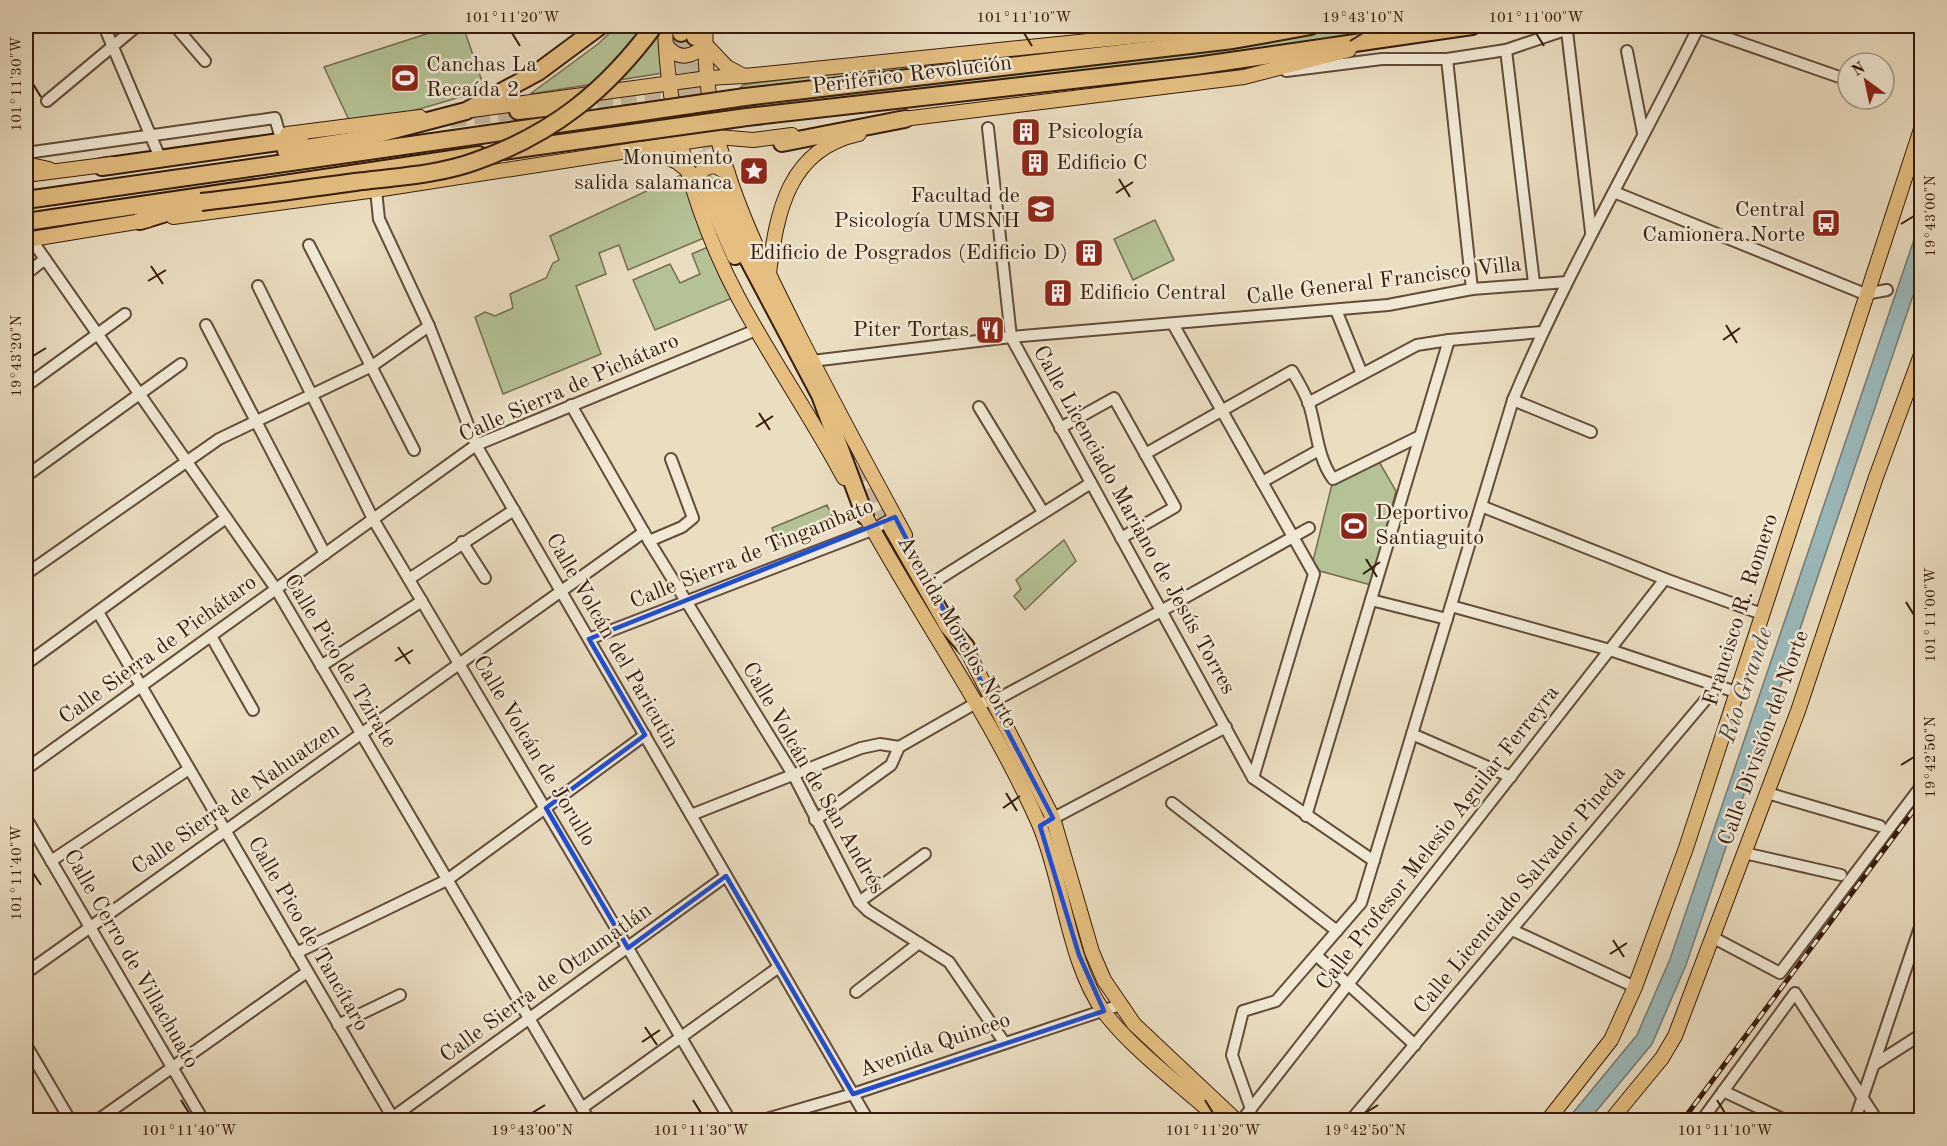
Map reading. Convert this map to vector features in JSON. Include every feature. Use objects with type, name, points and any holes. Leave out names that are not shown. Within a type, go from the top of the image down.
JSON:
[{"type":"highway","points":[[26,200],[94,189],[212,163],[351,141],[466,111],[538,72],[600,26]]},
{"type":"highway","points":[[26,222],[124,206],[201,202],[413,175],[475,162],[526,140],[588,100],[628,61],[654,26]]},
{"type":"highway","name":"Periférico Revolución","points":[[94,189],[745,97],[1233,40],[1311,26]]},
{"type":"highway","name":"Periférico Revolución","points":[[124,206],[747,117],[1196,66],[1472,26]]},
{"type":"highway","points":[[518,111],[571,105]]},
{"type":"highway","points":[[782,143],[905,119]]},
{"type":"highway","points":[[102,167],[334,134]]},
{"type":"highway","points":[[709,192],[736,260],[802,377]]},
{"type":"highway","points":[[709,192],[747,257],[820,394],[869,523]]},
{"type":"highway","points":[[140,221],[201,202]]},
{"type":"highway","points":[[893,522],[948,626],[966,646]]},
{"type":"main road","name":"Avenida Morelos Norte","points":[[665,26],[670,83],[681,142],[690,173],[709,192],[713,243],[756,330],[810,416],[869,523],[976,703],[1039,825],[1089,985],[1104,1011],[1122,1033],[1220,1120]]},
{"type":"main road","points":[[26,175],[102,167],[158,153],[280,135],[708,78],[1236,26]]},
{"type":"main road","points":[[667,46],[673,53],[682,57],[690,56],[694,32]]},
{"type":"main road","points":[[694,32],[727,67],[744,76]]},
{"type":"main road","name":"Avenida Morelos Norte","points":[[694,32],[708,78],[718,136],[728,173],[768,275],[893,522],[966,646],[1053,818],[1092,952],[1104,980],[1134,1024],[1236,1120]]},
{"type":"main road","name":"Periférico Revolución","points":[[937,115],[1244,77],[1404,37]]},
{"type":"main road","points":[[29,243],[140,221],[376,190],[718,136],[753,140],[937,115]]},
{"type":"main road","points":[[768,275],[779,211],[798,171],[812,157],[827,146],[852,135],[937,115]]},
{"type":"main road","name":"Francisco R. Romero","points":[[1548,1120],[1611,1040],[1635,987],[1686,848],[1865,294],[1922,126]]},
{"type":"main road","points":[[647,148],[672,159],[690,173]]},
{"type":"main road","points":[[26,164],[60,171]]},
{"type":"main road","points":[[709,192],[698,176],[704,168],[715,165],[728,173]]},
{"type":"main road","name":"Calle División del Norte","points":[[1611,1120],[1662,1058],[1675,1035],[1798,711],[1876,477],[1922,352]]},
{"type":"street","points":[[26,30],[31,26]]},
{"type":"street","points":[[104,26],[158,153]]},
{"type":"street","points":[[47,101],[137,26]]},
{"type":"street","points":[[175,26],[205,61]]},
{"type":"street","points":[[1251,1109],[1232,1054],[1243,1011],[1276,1001],[1361,903],[1513,400],[1542,332],[1591,232],[1614,192],[1696,27],[1836,76]]},
{"type":"street","points":[[1244,77],[1382,59],[1447,59],[1506,50],[1572,28],[1591,232]]},
{"type":"street","points":[[1506,50],[1534,283]]},
{"type":"street","points":[[1627,51],[1643,133]]},
{"type":"street","points":[[1447,59],[1472,289]]},
{"type":"street","points":[[26,153],[275,118],[280,135]]},
{"type":"street","name":"Calle Licenciado Mariano de Jesús Torres","points":[[988,128],[1011,337],[1254,778],[1374,861]]},
{"type":"street","name":"Calle Volcán del Paricutin","points":[[376,190],[379,219],[429,326],[476,445],[868,1120]]},
{"type":"street","points":[[1614,192],[1865,294],[1887,291]]},
{"type":"street","name":"Calle Pico de Tzirate","points":[[29,243],[45,259],[276,589],[589,1120]]},
{"type":"street","points":[[309,245],[414,450]]},
{"type":"street","points":[[26,274],[45,259]]},
{"type":"street","name":"Calle General Francisco Villa","points":[[812,361],[1011,337],[1388,305],[1472,289],[1567,282]]},
{"type":"street","name":"Calle Volcán de Jorullo","points":[[258,286],[373,519],[730,1120]]},
{"type":"street","points":[[1336,310],[1362,374]]},
{"type":"street","points":[[26,386],[125,314]]},
{"type":"street","points":[[1173,324],[1314,574],[1254,778]]},
{"type":"street","points":[[206,325],[325,554]]},
{"type":"street","points":[[26,574],[219,439],[372,366],[429,326]]},
{"type":"street","name":"Calle Sierra de Pichátaro","points":[[26,769],[476,445],[756,330]]},
{"type":"street","points":[[1308,403],[1418,345],[1542,332]]},
{"type":"street","points":[[1306,816],[1449,340]]},
{"type":"street","points":[[26,476],[181,364]]},
{"type":"street","points":[[1145,454],[1292,371],[1308,403],[1319,450],[1326,468],[1334,479],[1420,436]]},
{"type":"street","points":[[1060,428],[1114,398],[1175,507],[1121,538]]},
{"type":"street","points":[[1513,400],[1591,432]]},
{"type":"street","name":"Calle Volcán de San Andrés","points":[[572,405],[685,601],[794,776],[859,902],[868,911],[949,962],[1004,1042]]},
{"type":"street","points":[[979,407],[1043,512]]},
{"type":"street","points":[[1262,482],[1319,450]]},
{"type":"street","name":"Calle Sierra de Nahuatzen","points":[[26,973],[561,591],[647,537],[682,527],[693,518],[671,459]]},
{"type":"street","points":[[931,584],[1091,483]]},
{"type":"street","points":[[1481,506],[1665,579],[1762,614]]},
{"type":"street","points":[[409,579],[462,542],[514,510]]},
{"type":"street","points":[[26,664],[226,518]]},
{"type":"street","name":"Calle Sierra de Tingambato","points":[[589,639],[869,523],[893,522]]},
{"type":"street","points":[[815,820],[891,765],[899,747],[976,703],[994,700],[1161,611],[1308,528]]},
{"type":"street","points":[[462,542],[485,578]]},
{"type":"street","name":"Calle Profesor Melesio Aguilar Ferreyra","points":[[1242,1120],[1665,579]]},
{"type":"street","points":[[1371,600],[1447,619]]},
{"type":"street","points":[[321,666],[422,601]]},
{"type":"street","points":[[1451,606],[1610,650],[1736,692]]},
{"type":"street","name":"Calle Pico de Tancítaro","points":[[98,612],[392,1120]]},
{"type":"street","points":[[211,636],[252,710]]},
{"type":"street","name":"Calle Licenciado Salvador Pineda","points":[[1351,1120],[1718,685]]},
{"type":"street","points":[[1039,825],[1226,727]]},
{"type":"street","points":[[1412,734],[1511,777]]},
{"type":"street","points":[[296,953],[447,880],[645,735]]},
{"type":"street","points":[[691,815],[861,748],[879,744],[899,747]]},
{"type":"street","points":[[51,861],[189,769]]},
{"type":"street","points":[[1712,937],[1780,973],[1922,785]]},
{"type":"street","points":[[1767,793],[1880,826]]},
{"type":"street","points":[[1172,803],[1337,931]]},
{"type":"street","name":"Calle Cerro de Villachuato","points":[[26,818],[203,1120]]},
{"type":"street","points":[[1744,853],[1841,875]]},
{"type":"street","points":[[859,902],[925,854]]},
{"type":"street","name":"Calle Sierra de Otzumatlán","points":[[392,1120],[726,876]]},
{"type":"street","points":[[1855,1120],[1922,921]]},
{"type":"street","points":[[1512,930],[1635,987]]},
{"type":"street","points":[[855,993],[918,943]]},
{"type":"street","points":[[1316,956],[1415,1045]]},
{"type":"street","points":[[582,1108],[779,968]]},
{"type":"street","points":[[98,1120],[307,972]]},
{"type":"street","points":[[1702,1120],[1795,993],[1877,1120]]},
{"type":"street","points":[[338,1025],[400,995]]},
{"type":"street","name":"Avenida Quinceo","points":[[763,1120],[853,1094],[1119,1005]]},
{"type":"street","points":[[1875,1064],[1922,1034]]},
{"type":"street","points":[[26,1045],[70,1120]]},
{"type":"street","points":[[1723,1091],[1785,1120]]},
{"type":"highlighted area","points":[[895,517],[1053,818],[1040,826],[1079,955],[1104,1011],[853,1094],[726,876],[628,948],[546,808],[645,735],[589,639]]},
{"type":"green space","name":"Canchas La Recaída 2","points":[[451,26],[463,26],[485,90],[409,112],[349,120],[324,67]]},
{"type":"green space","points":[[617,26],[662,26],[663,73],[530,94],[598,44]]},
{"type":"green space","points":[[1338,26],[1435,26],[1247,53],[736,111],[734,105],[1160,57]]},
{"type":"green space","points":[[1211,34],[743,90],[740,88],[743,85],[763,82],[1109,43]]},
{"type":"green space","points":[[681,175],[704,238],[628,270],[619,245],[599,253],[606,274],[576,286],[601,354],[503,394],[475,317],[485,312],[495,316],[513,308],[510,294],[546,278],[553,263],[559,260],[550,236]]},
{"type":"green space","points":[[1155,220],[1174,260],[1133,280],[1114,239]]},
{"type":"green space","points":[[708,247],[732,298],[655,330],[633,280],[670,264],[680,283],[700,274],[692,254]]},
{"type":"green space","name":"Deportivo Santiaguito","points":[[1378,460],[1396,491],[1371,585],[1320,571],[1313,561],[1332,484]]},
{"type":"green space","points":[[827,505],[836,525],[780,549],[772,528]]},
{"type":"green space","points":[[1064,540],[1076,561],[1025,610],[1014,596],[1021,589],[1016,580]]},
{"type":"water","points":[[1921,219],[1921,272],[1686,965],[1652,1044],[1589,1120],[1567,1120],[1637,1035],[1670,959]]},
{"type":"tunnel","points":[[681,33],[689,114],[709,196]]},
{"type":"tunnel","points":[[695,38],[702,112],[721,191]]},
{"type":"tunnel","points":[[573,105],[647,96],[669,98],[683,110]]},
{"type":"tunnel","points":[[450,120],[518,111]]},
{"type":"tunnel","points":[[844,447],[891,526]]},
{"type":"railway","points":[[1683,1120],[1922,799]]},
{"type":"place","name":"Canchas La Recaída 2","points":[[405,78]]},
{"type":"place","name":"Psicología","points":[[1026,132]]},
{"type":"place","name":"Edificio C","points":[[1035,163]]},
{"type":"place","name":"Monumento salida salamanca","points":[[754,171]]},
{"type":"place","name":"Facultad de Psicología UMSNH","points":[[1041,209]]},
{"type":"place","name":"Central Camionera Norte","points":[[1826,223]]},
{"type":"place","name":"Edificio de Posgrados (Edificio D)","points":[[1089,253]]},
{"type":"place","name":"Edificio Central","points":[[1058,293]]},
{"type":"place","name":"Piter Tortas","points":[[990,330]]},
{"type":"place","name":"Deportivo Santiaguito","points":[[1354,526]]},
{"type":"water label","name":"Río Grande","points":[[1747,685]]}]
